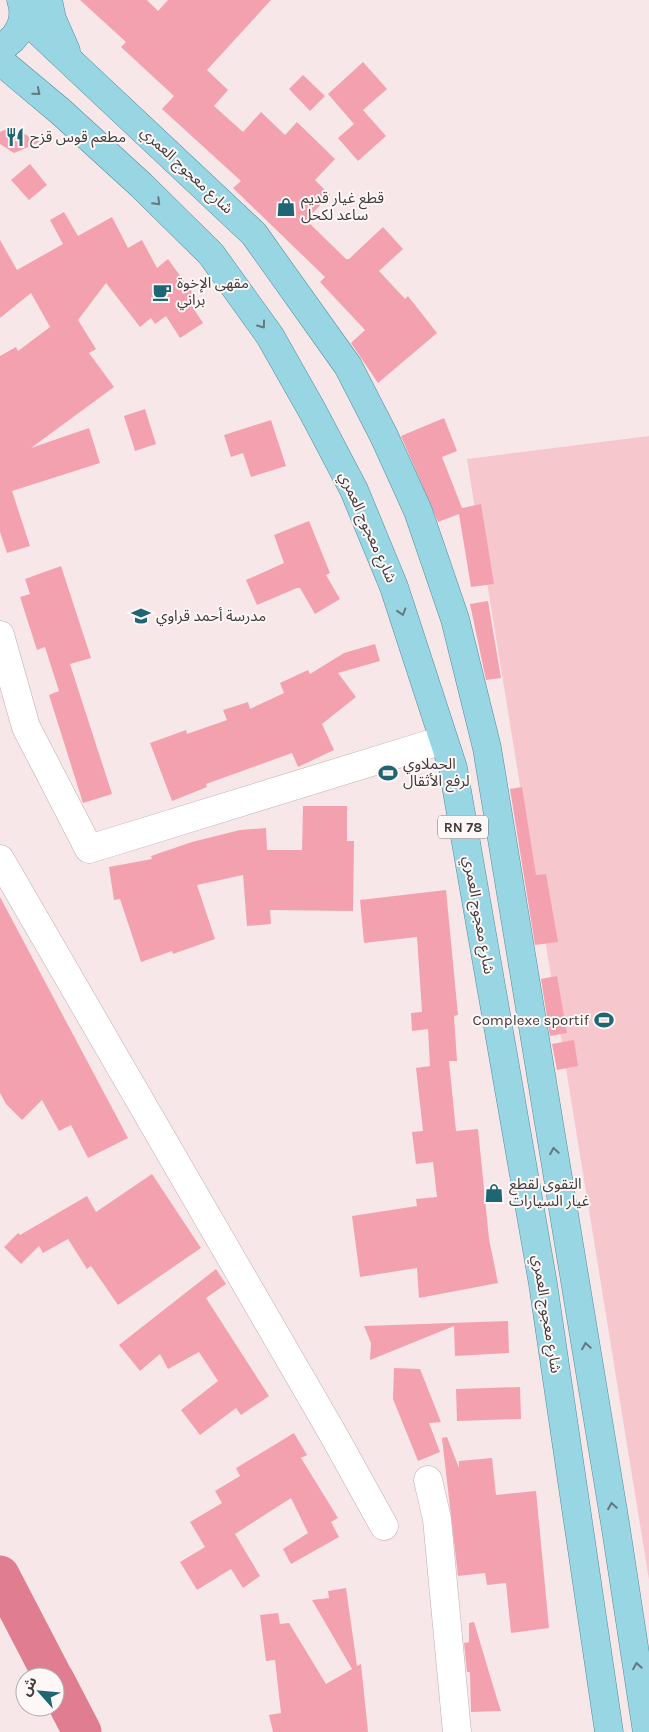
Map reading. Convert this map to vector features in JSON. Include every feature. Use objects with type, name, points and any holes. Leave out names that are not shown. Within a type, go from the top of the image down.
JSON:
[{"type":"main road","name":"RN 78","points":[[48,0],[52,19],[70,60]]},
{"type":"main road","name":"شارع معجوج العمري","points":[[22,8],[70,60],[254,234],[348,366],[384,436],[418,511],[456,619],[487,748],[616,1529],[646,1732]]},
{"type":"main road","points":[[0,48],[16,36],[22,8]]},
{"type":"main road","name":"شارع معجوج العمري","points":[[0,61],[60,111],[141,185],[211,254],[270,336],[354,490],[394,587],[453,768],[543,1284],[609,1732]]},
{"type":"street","points":[[0,635],[26,727],[89,848],[443,740]]},
{"type":"street","points":[[0,859],[333,1434],[384,1526]]},
{"type":"street","points":[[428,1480],[437,1519],[458,1732]]},
{"type":"shaded area","name":"Complexe sportif","points":[[649,436],[649,1580],[467,459]]},
{"type":"building","points":[[80,0],[147,0],[158,11],[168,0],[271,0],[207,70],[228,90],[214,106],[243,132],[261,112],[285,135],[297,122],[335,159],[315,180],[330,195],[306,220],[346,259],[349,259],[383,227],[403,249],[379,271],[405,299],[408,296],[437,333],[378,383],[351,343],[365,330],[320,282],[325,277],[233,188],[241,181],[162,109],[174,96],[121,47],[126,42]]},
{"type":"building","points":[[363,62],[387,89],[363,110],[386,136],[358,161],[338,138],[354,124],[328,94]]},
{"type":"building","points":[[303,75],[325,96],[310,111],[289,89]]},
{"type":"building","name":"مطعم قوس قزح","points":[[11,127],[40,142],[14,153],[0,144],[0,132]]},
{"type":"building","points":[[30,164],[47,185],[29,200],[11,180]]},
{"type":"building","points":[[64,212],[78,236],[112,217],[128,248],[142,240],[157,268],[168,259],[194,295],[188,300],[203,323],[180,338],[166,316],[155,324],[151,318],[140,327],[106,283],[78,320],[96,349],[89,353],[114,387],[31,448],[89,428],[100,463],[12,491],[30,546],[7,553],[0,532],[0,356],[16,347],[18,351],[50,327],[31,293],[0,318],[0,240],[17,270],[63,244],[50,220]]},
{"type":"building","points":[[145,409],[156,444],[135,451],[124,416]]},
{"type":"building","points":[[444,418],[457,451],[442,457],[462,508],[481,504],[494,584],[471,587],[459,514],[438,522],[401,436]]},
{"type":"building","points":[[271,420],[286,466],[251,477],[243,453],[231,457],[224,435]]},
{"type":"building","points":[[309,521],[330,573],[326,575],[340,599],[315,614],[300,588],[297,588],[257,605],[246,580],[284,563],[274,535]]},
{"type":"building","points":[[61,566],[91,658],[70,664],[112,794],[83,803],[49,695],[59,691],[45,647],[37,650],[20,597],[30,594],[25,579]]},
{"type":"building","points":[[488,601],[501,678],[486,680],[470,604]]},
{"type":"building","points":[[375,644],[380,661],[338,673],[356,697],[322,724],[334,750],[298,767],[292,753],[206,784],[207,787],[172,801],[150,743],[186,730],[187,734],[227,720],[223,710],[248,702],[250,709],[284,693],[280,683],[308,670],[310,674],[344,653]]},
{"type":"building","points":[[522,787],[536,875],[546,874],[558,942],[535,945],[510,789]]},
{"type":"building","points":[[303,806],[347,806],[347,841],[354,841],[353,911],[270,910],[271,924],[247,926],[243,875],[197,885],[215,939],[173,954],[172,951],[141,962],[120,899],[114,900],[109,867],[152,859],[151,856],[192,842],[240,830],[266,828],[267,850],[302,850]]},
{"type":"building","points":[[446,890],[458,1015],[454,1016],[457,1061],[449,1061],[456,1131],[478,1129],[489,1239],[498,1283],[419,1298],[417,1268],[360,1277],[352,1216],[417,1206],[416,1199],[437,1197],[433,1162],[416,1164],[412,1132],[423,1131],[416,1068],[430,1066],[428,1029],[412,1031],[411,1013],[422,1012],[417,937],[364,943],[360,900]]},
{"type":"building","points":[[0,897],[128,1138],[88,1158],[71,1125],[59,1131],[42,1100],[22,1120],[6,1104],[0,1093]]},
{"type":"building","points":[[557,976],[567,1033],[550,1036],[541,979]]},
{"type":"building","points":[[574,1040],[578,1066],[557,1070],[552,1044]]},
{"type":"building","points":[[152,1174],[201,1248],[118,1305],[91,1266],[87,1269],[68,1239],[43,1253],[39,1246],[21,1264],[4,1247],[18,1233],[20,1235],[87,1196],[96,1212]]},
{"type":"building","points":[[216,1269],[226,1284],[206,1298],[269,1396],[241,1415],[236,1408],[200,1435],[181,1410],[218,1381],[199,1352],[168,1369],[160,1354],[140,1371],[119,1345]]},
{"type":"building","points":[[508,1321],[509,1353],[455,1356],[454,1326],[370,1360],[371,1343],[364,1326]]},
{"type":"building","points":[[394,1368],[420,1369],[441,1422],[429,1423],[440,1452],[418,1461],[393,1399]]},
{"type":"building","points":[[520,1387],[521,1419],[457,1421],[456,1389]]},
{"type":"building","points":[[294,1433],[307,1455],[301,1458],[338,1518],[331,1522],[339,1537],[291,1564],[283,1549],[308,1533],[291,1498],[235,1534],[260,1576],[243,1588],[231,1569],[197,1590],[180,1562],[205,1547],[190,1522],[222,1503],[215,1491],[240,1476],[236,1468]]},
{"type":"building","points":[[447,1437],[459,1468],[459,1461],[492,1458],[496,1495],[536,1491],[549,1628],[511,1633],[506,1583],[487,1585],[485,1573],[458,1576],[442,1438]]},
{"type":"building","points":[[346,1588],[357,1666],[361,1664],[368,1732],[273,1732],[269,1715],[281,1713],[275,1660],[266,1661],[260,1615],[278,1613],[280,1624],[289,1623],[326,1684],[352,1669],[312,1600],[329,1598],[328,1591]]},
{"type":"building","points":[[474,1622],[501,1711],[471,1712],[470,1672],[467,1672],[464,1643],[469,1642],[469,1623]]},
{"type":"waterway","points":[[0,1575],[48,1667]]},
{"type":"waterway","points":[[65,1699],[82,1732]]},
{"type":"place","name":"مطعم قوس قزح","points":[[15,137]]},
{"type":"place","name":"قطع غيار قديم ساعد لكحل","points":[[286,207]]},
{"type":"place","name":"مقهى الإخوة براني","points":[[162,292]]},
{"type":"place","name":"مدرسة أحمد قراوي","points":[[141,616]]},
{"type":"place","name":"الحملاوي لرفع الأثقال","points":[[388,773]]},
{"type":"place","name":"Complexe sportif","points":[[604,1020]]},
{"type":"place","name":"التقوى لقطع غيار السيارات","points":[[494,1193]]}]
